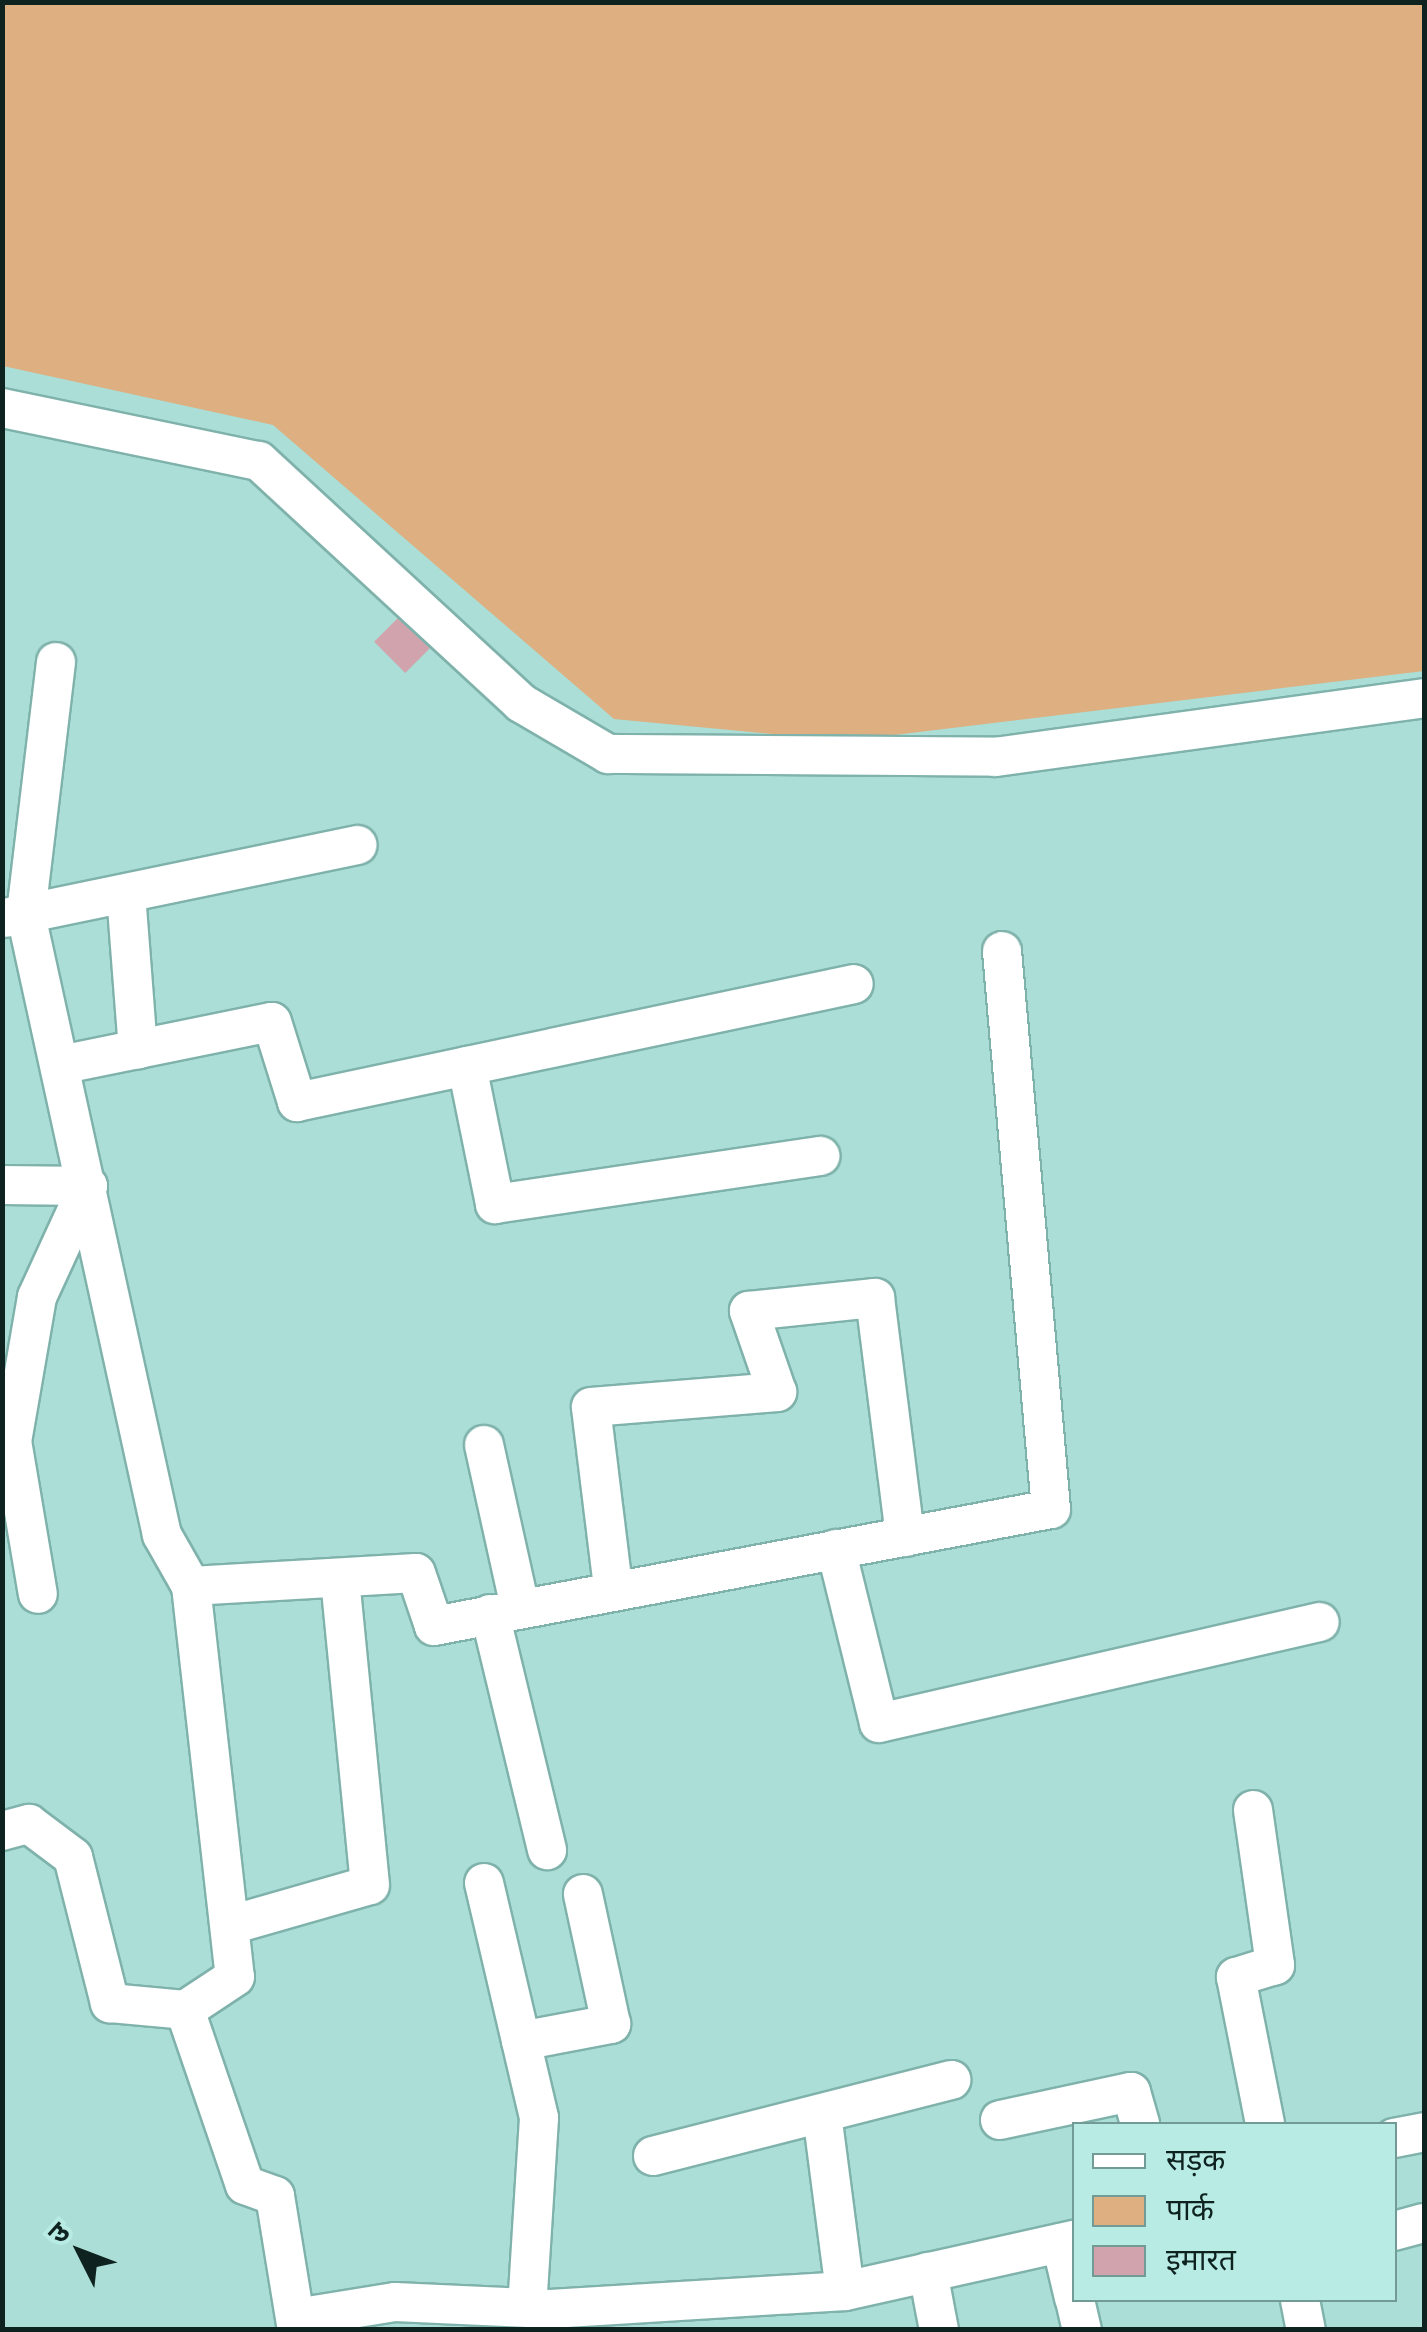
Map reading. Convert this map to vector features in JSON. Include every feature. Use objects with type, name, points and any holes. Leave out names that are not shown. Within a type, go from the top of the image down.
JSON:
[{"type":"street","points":[[2,408],[258,461],[521,703],[608,754],[996,758],[1424,698]]},
{"type":"street","points":[[2,1831],[29,1824],[73,1857],[110,2004],[185,2010],[234,1977],[234,1924],[191,1586],[162,1534],[60,1065],[14,916],[56,662]]},
{"type":"street","points":[[14,916],[358,846]]},
{"type":"street","points":[[126,894],[138,1050]]},
{"type":"street","points":[[191,1586],[416,1574],[434,1626],[613,1587],[1051,1509],[1002,950]]},
{"type":"street","points":[[60,1065],[272,1022],[296,1102],[854,984]]},
{"type":"street","points":[[467,1066],[495,1204],[820,1156]]},
{"type":"street","points":[[2,1185],[88,1186]]},
{"type":"street","points":[[38,1594],[7,1440],[36,1297],[88,1186]]},
{"type":"street","points":[[613,1587],[591,1407],[777,1392],[749,1311],[875,1298],[904,1537]]},
{"type":"street","points":[[484,1444],[505,1610],[547,1850]]},
{"type":"street","points":[[836,1549],[879,1723],[1320,1622]]},
{"type":"street","points":[[234,1924],[370,1885],[340,1578]]},
{"type":"street","points":[[1253,1810],[1275,1965],[1236,1978],[1265,2122]]},
{"type":"street","points":[[484,1883],[539,2118],[528,2308]]},
{"type":"street","points":[[521,2041],[611,2024],[583,1894]]},
{"type":"street","points":[[185,2010],[245,2185],[275,2196],[296,2324],[395,2302],[528,2308],[845,2290],[1068,2241],[1072,2274]]},
{"type":"street","points":[[653,2156],[952,2080]]},
{"type":"street","points":[[1000,2120],[1131,2092],[1139,2122]]},
{"type":"street","points":[[822,2114],[845,2290]]},
{"type":"street","points":[[1397,2137],[1424,2132]]},
{"type":"street","points":[[1397,2230],[1424,2223]]},
{"type":"street","points":[[928,2272],[940,2330]]},
{"type":"street","points":[[1076,2302],[1082,2330]]},
{"type":"street","points":[[1300,2302],[1306,2330]]},
{"type":"green space","points":[[3,3],[1424,3],[1424,671],[845,741],[614,719],[273,425],[3,366]]},
{"type":"building","points":[[401,615],[432,646],[405,673],[374,642]]}]
